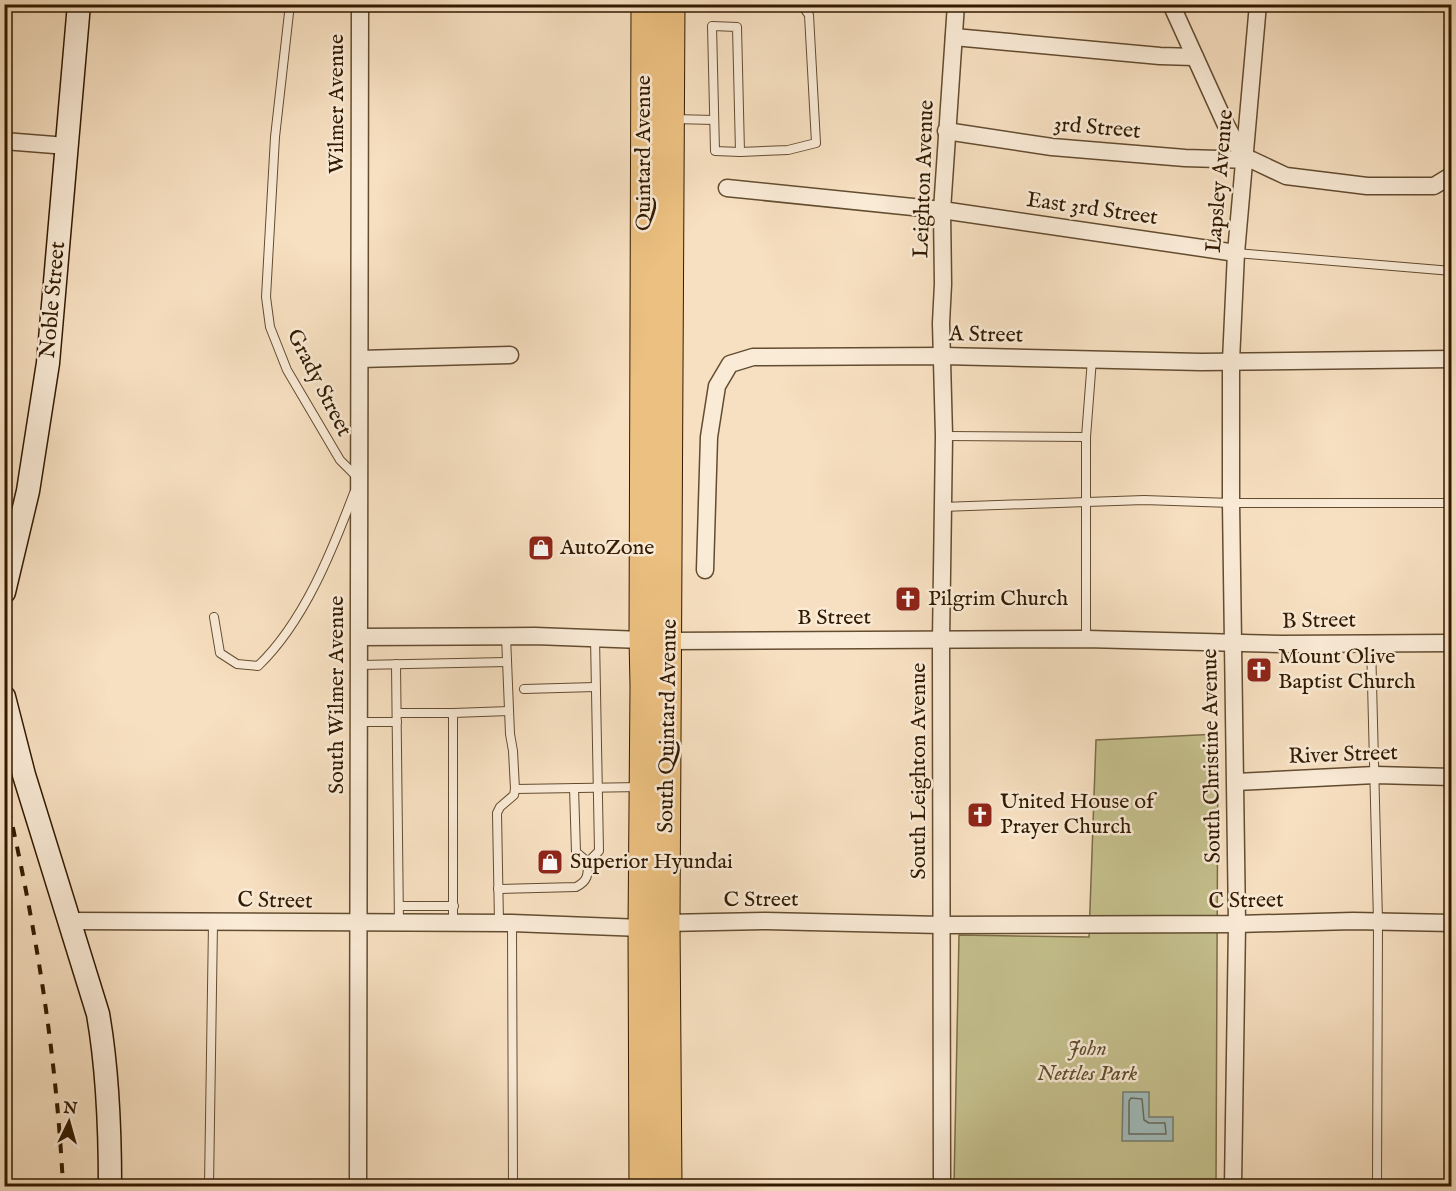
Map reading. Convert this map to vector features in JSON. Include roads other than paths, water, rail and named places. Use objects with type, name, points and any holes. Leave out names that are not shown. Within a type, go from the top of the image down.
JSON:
[{"type":"highway","name":"Quintard Avenue","points":[[645,4],[657,301]]},
{"type":"highway","name":"Quintard Avenue","points":[[657,301],[670,119],[671,4]]},
{"type":"highway","name":"South Quintard Avenue","points":[[643,1186],[654,926],[657,301]]},
{"type":"highway","name":"South Quintard Avenue","points":[[656,640],[644,787],[668,1186]]},
{"type":"main road","name":"Noble Street","points":[[4,592],[28,491],[40,427],[48,363],[79,4]]},
{"type":"main road","points":[[4,697],[24,775],[98,1014],[105,1054],[110,1112],[110,1186]]},
{"type":"street","name":"Wilmer Avenue","points":[[360,4],[360,204]]},
{"type":"street","name":"Leighton Avenue","points":[[943,356],[942,210],[956,4]]},
{"type":"street","points":[[1171,4],[1244,159]]},
{"type":"street","name":"Lapsley Avenue","points":[[1231,361],[1236,253],[1258,4]]},
{"type":"street","points":[[954,37],[1160,56],[1195,57]]},
{"type":"street","name":"3rd Street","points":[[946,131],[1052,147],[1185,158],[1252,160],[1286,176],[1367,186],[1434,186],[1452,176]]},
{"type":"street","points":[[4,141],[67,146]]},
{"type":"street","name":"East 3rd Street","points":[[727,188],[942,210],[1236,253]]},
{"type":"street","name":"South Wilmer Avenue","points":[[358,1186],[360,204]]},
{"type":"street","points":[[360,359],[510,355]]},
{"type":"street","name":"A Street","points":[[705,570],[709,437],[717,386],[730,364],[753,357],[943,356],[1201,363],[1452,359]]},
{"type":"street","name":"South Leighton Avenue","points":[[942,1186],[943,356]]},
{"type":"street","name":"South Christine Avenue","points":[[1231,361],[1237,924],[1233,1186]]},
{"type":"street","name":"B Street","points":[[360,637],[506,636],[656,640],[1086,639],[1233,643],[1452,644]]},
{"type":"street","name":"River Street","points":[[1236,782],[1375,775],[1452,777]]},
{"type":"street","name":"C Street","points":[[70,921],[654,926],[766,921],[941,925],[1378,921],[1452,923]]},
{"type":"lane","name":"Grady Street","points":[[290,4],[274,137],[267,312],[270,327],[287,370],[340,460],[359,479]]},
{"type":"lane","points":[[740,152],[736,27],[712,26],[715,152],[740,152],[788,150],[816,143],[809,15],[801,4]]},
{"type":"lane","points":[[670,119],[714,120]]},
{"type":"lane","points":[[1236,253],[1452,271]]},
{"type":"lane","points":[[1086,639],[1086,437],[1092,359]]},
{"type":"lane","points":[[944,436],[1086,437]]},
{"type":"lane","points":[[214,617],[220,653],[237,664],[258,666],[269,656],[298,616],[336,541],[359,479]]},
{"type":"lane","points":[[942,507],[1144,500],[1231,503],[1452,503]]},
{"type":"lane","points":[[506,636],[515,789],[514,795],[500,807],[497,813],[498,889],[505,923],[513,1186]]},
{"type":"lane","points":[[498,889],[576,887],[585,882],[588,875],[588,862],[599,850],[595,638]]},
{"type":"lane","points":[[1371,643],[1378,921],[1377,1186]]},
{"type":"lane","points":[[360,665],[507,662]]},
{"type":"lane","points":[[396,664],[399,924]]},
{"type":"lane","points":[[524,689],[595,687]]},
{"type":"lane","points":[[359,722],[397,717],[509,711]]},
{"type":"lane","points":[[453,713],[453,923]]},
{"type":"lane","points":[[515,789],[644,787]]},
{"type":"lane","points":[[574,788],[576,852],[588,862]]},
{"type":"lane","points":[[399,906],[454,906]]},
{"type":"lane","points":[[209,1186],[213,923]]},
{"type":"water","points":[[1123,1092],[1149,1092],[1149,1117],[1173,1117],[1173,1141],[1122,1141]]},
{"type":"railway","points":[[4,788],[25,887],[42,986],[55,1085],[63,1186]]},
{"type":"place","name":"AutoZone","points":[[541,548]]},
{"type":"place","name":"Pilgrim Church","points":[[908,599]]},
{"type":"place","name":"Mount Olive Baptist Church","points":[[1259,670]]},
{"type":"place","name":"United House of Prayer Church","points":[[980,815]]},
{"type":"place","name":"Superior Hyundai","points":[[550,862]]},
{"type":"park label","name":"John Nettles Park","points":[[1087,1062]]}]
